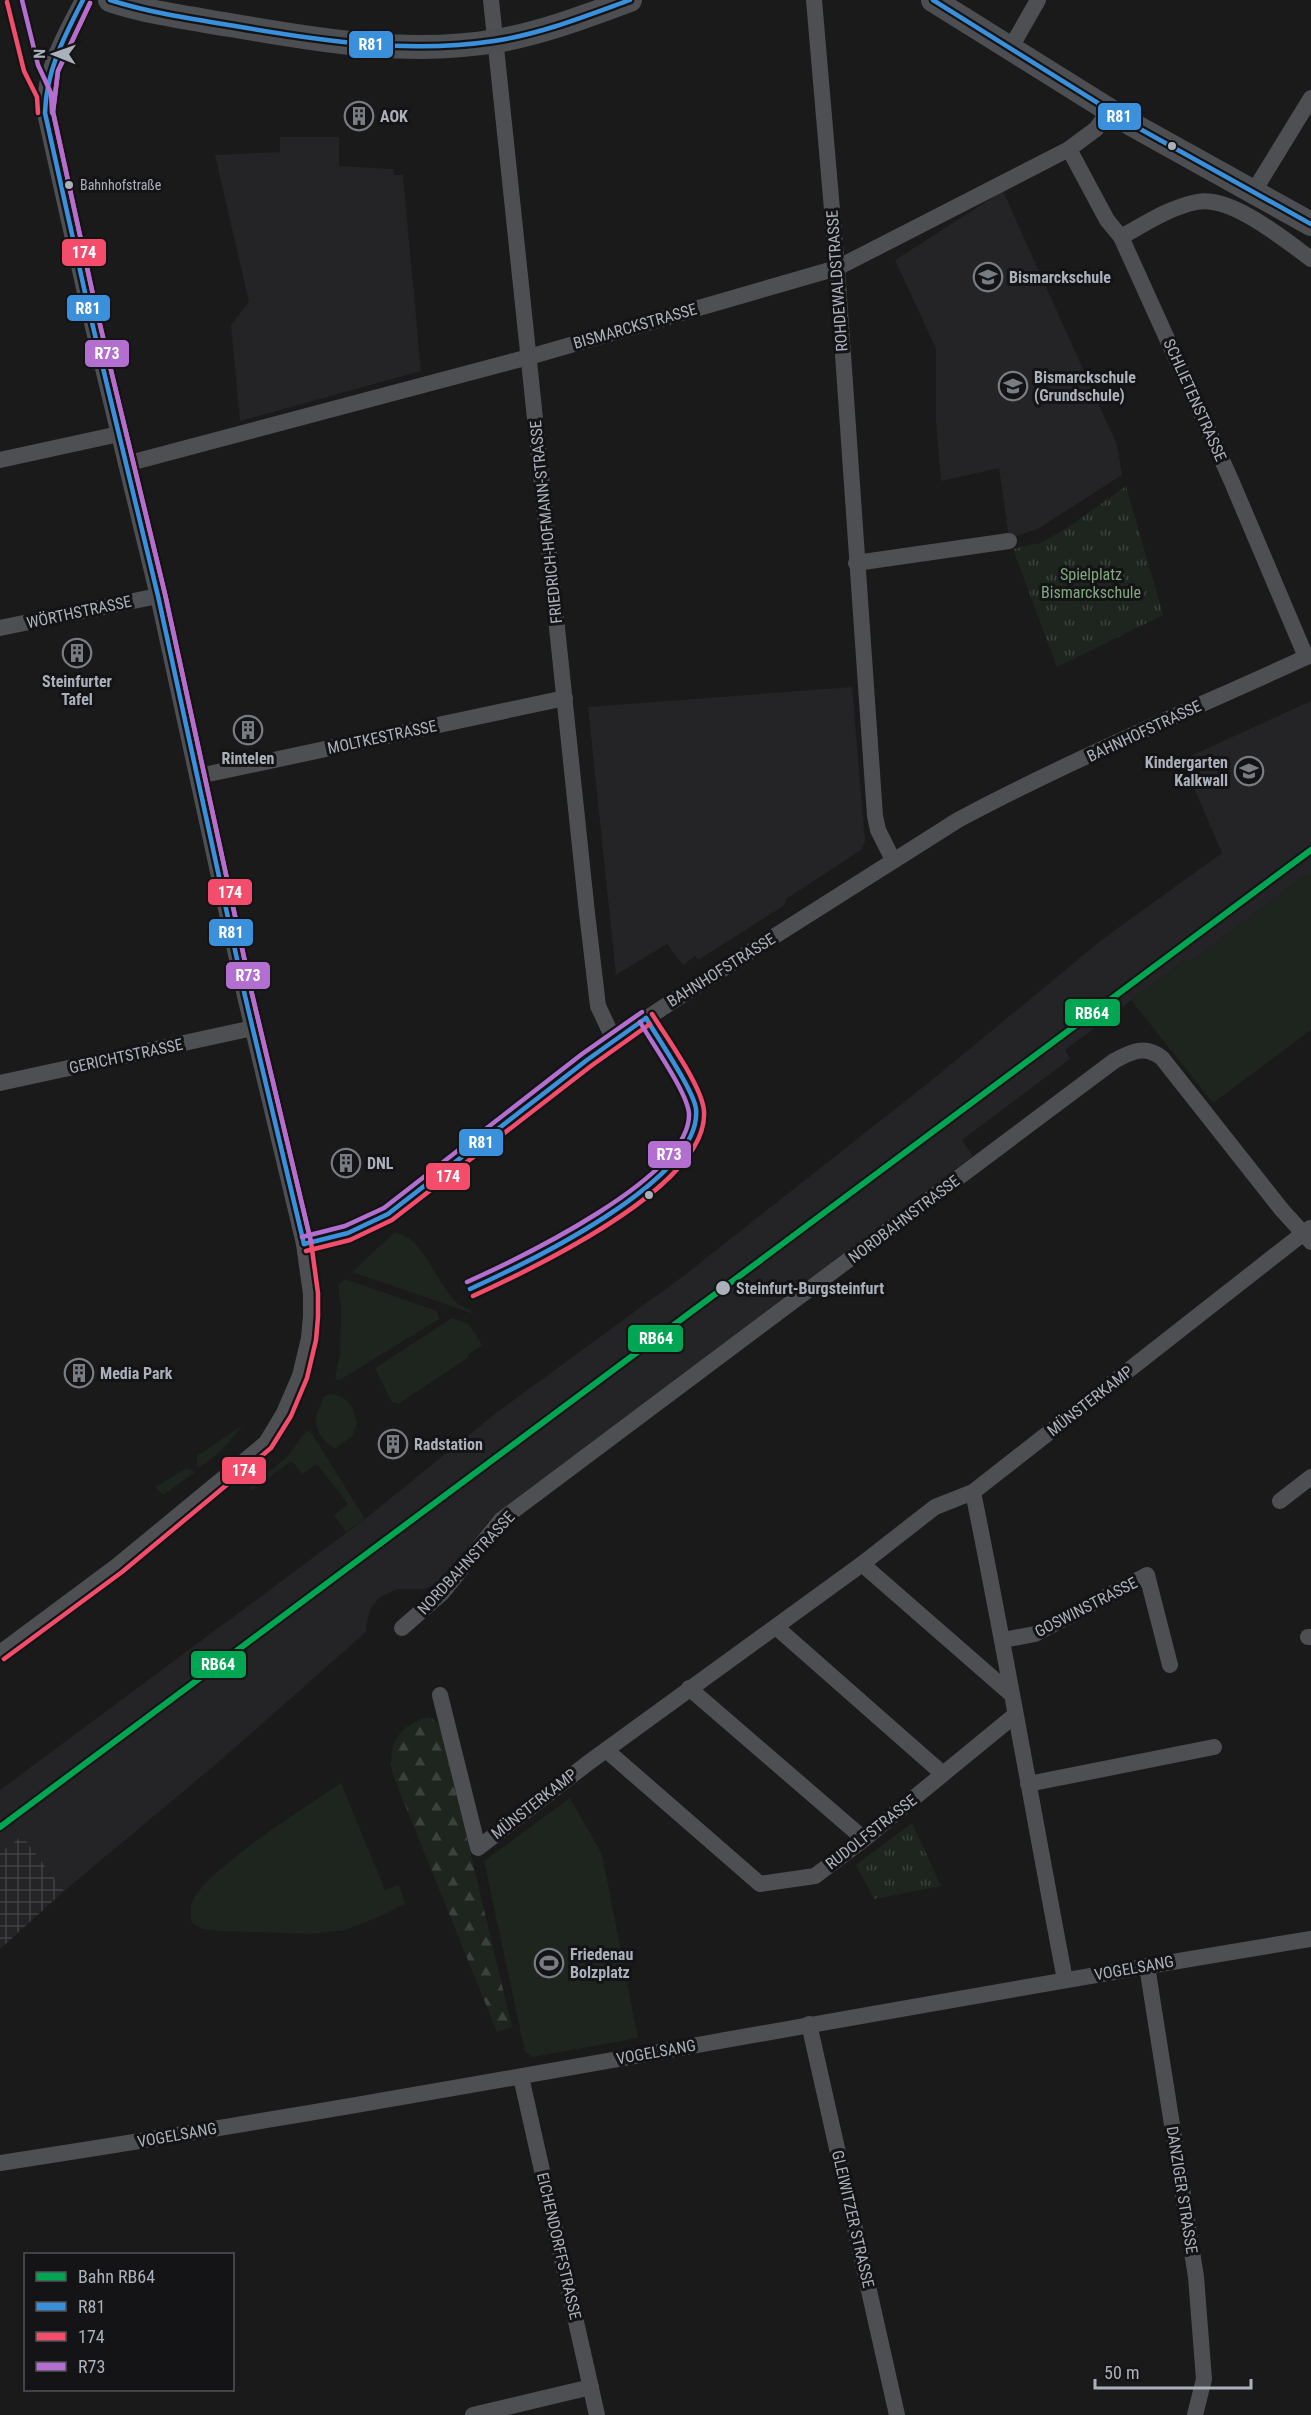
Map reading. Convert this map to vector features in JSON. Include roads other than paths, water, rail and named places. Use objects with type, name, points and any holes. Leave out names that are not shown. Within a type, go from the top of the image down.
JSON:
[{"type":"main road","points":[[110,0],[139,9],[306,38],[432,47],[496,41],[574,21],[630,0]]},
{"type":"main road","points":[[933,0],[1109,111],[1311,224]]},
{"type":"street","points":[[0,1653],[117,1566],[266,1443],[284,1413],[300,1376],[309,1338],[311,1294],[304,1244],[253,1028],[158,596],[45,113],[44,94],[48,74],[55,54],[83,0]]},
{"type":"street","name":"FRIEDRICH-HOFMANN-STRASSE","points":[[491,0],[579,845],[598,1006],[614,1040]]},
{"type":"street","name":"ROHDEWALDSTRASSE","points":[[814,0],[837,268],[875,816],[878,830],[893,860]]},
{"type":"street","points":[[1011,49],[1038,0]]},
{"type":"street","points":[[1254,191],[1311,98]]},
{"type":"street","name":"BISMARCKSTRASSE","points":[[126,464],[529,357],[837,268],[1069,149],[1096,129],[1109,111]]},
{"type":"street","name":"SCHLIETENSTRASSE","points":[[1069,149],[1107,220],[1121,237],[1309,656]]},
{"type":"street","points":[[1121,237],[1177,208],[1199,201],[1223,204],[1254,220],[1311,259]]},
{"type":"street","points":[[0,460],[119,434]]},
{"type":"street","points":[[856,563],[1009,541]]},
{"type":"street","name":"WÖRTHSTRASSE","points":[[0,628],[158,596]]},
{"type":"street","name":"BAHNHOFSTRASSE","points":[[304,1244],[346,1235],[388,1214],[614,1040],[893,860],[996,800],[1309,656]]},
{"type":"street","name":"MOLTKESTRASSE","points":[[199,776],[565,698]]},
{"type":"street","name":"GERICHTSTRASSE","points":[[0,1083],[253,1028]]},
{"type":"street","name":"NORDBAHNSTRASSE","points":[[402,1628],[442,1593],[501,1520],[1114,1061],[1130,1053],[1144,1049],[1161,1058],[1308,1234]]},
{"type":"street","name":"MÜNSTERKAMP","points":[[440,1695],[478,1848],[689,1688],[862,1564],[935,1507],[973,1492],[1308,1234]]},
{"type":"street","points":[[1280,1502],[1311,1478]]},
{"type":"street","points":[[973,1492],[1003,1640],[1011,1694],[1065,1980]]},
{"type":"street","points":[[862,1564],[1011,1694]]},
{"type":"street","name":"GOSWINSTRASSE","points":[[1003,1640],[1035,1634],[1147,1575],[1170,1665]]},
{"type":"street","points":[[776,1627],[944,1774]]},
{"type":"street","points":[[689,1688],[864,1839]]},
{"type":"street","name":"RUDOLFSTRASSE","points":[[606,1750],[760,1884],[815,1876],[864,1839],[1015,1715]]},
{"type":"street","points":[[1028,1784],[1214,1747]]},
{"type":"street","name":"VOGELSANG","points":[[0,2163],[521,2077],[809,2024],[1311,1939]]},
{"type":"street","name":"DANZIGER STRASSE","points":[[1147,1966],[1196,2277],[1204,2379],[1195,2415]]},
{"type":"street","name":"GLEIWITZER STRASSE","points":[[809,2024],[897,2415]]},
{"type":"street","name":"EICHENDORFFSTRASSE","points":[[521,2077],[597,2415]]},
{"type":"street","points":[[473,2415],[591,2387]]},
{"type":"rail line","name":"RB64","points":[[0,1827],[1311,850]]},
{"type":"place","name":"AOK","points":[[359,116]]},
{"type":"place","name":"Bahnhofstraße","points":[[69,185]]},
{"type":"place","name":"Bismarckschule","points":[[988,277]]},
{"type":"place","name":"Bismarckschule (Grundschule)","points":[[1013,386]]},
{"type":"place","name":"Steinfurter Tafel","points":[[77,653]]},
{"type":"place","name":"Rintelen","points":[[248,730]]},
{"type":"place","name":"Kindergarten Kalkwall","points":[[1249,771]]},
{"type":"place","name":"DNL","points":[[346,1163]]},
{"type":"place","name":"Steinfurt-Burgsteinfurt","points":[[723,1288]]},
{"type":"place","name":"Media Park","points":[[79,1373]]},
{"type":"place","name":"Radstation","points":[[393,1444]]},
{"type":"place","name":"Friedenau Bolzplatz","points":[[549,1963]]},
{"type":"park label","name":"Spielplatz Bismarckschule","points":[[1091,583]]}]
